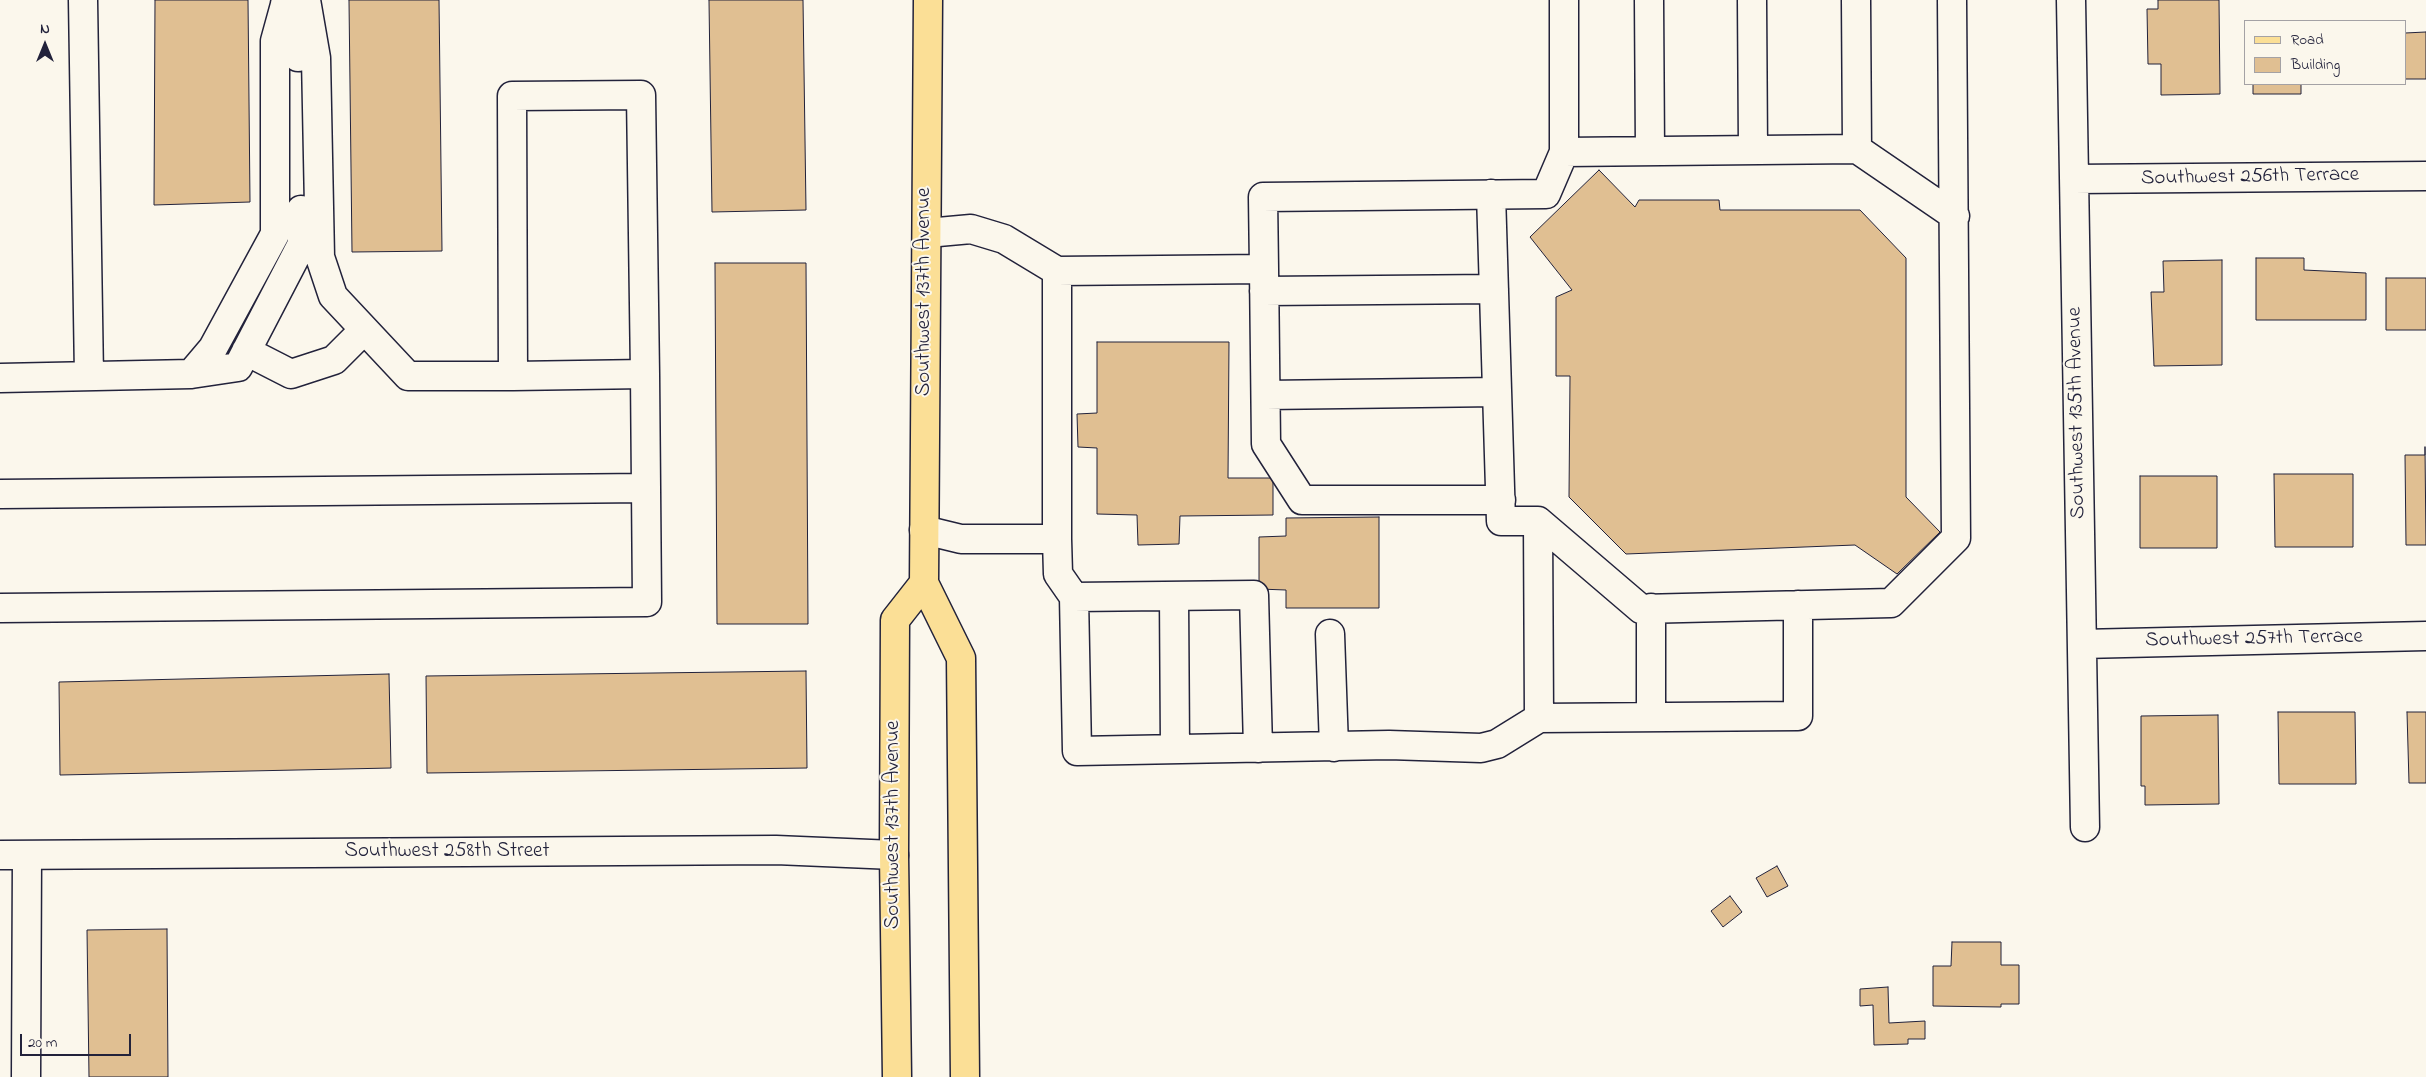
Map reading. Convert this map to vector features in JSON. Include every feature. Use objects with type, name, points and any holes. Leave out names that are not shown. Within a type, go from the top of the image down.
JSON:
[{"type":"main road","name":"Southwest 137th Avenue","points":[[928,0],[924,583],[961,658],[966,1077]]},
{"type":"main road","name":"Southwest 137th Avenue","points":[[897,1077],[894,855],[895,620],[924,583]]},
{"type":"street","points":[[83,0],[89,376]]},
{"type":"street","points":[[1501,500],[1302,500],[1266,444],[1263,197],[1546,194],[1564,152],[1564,0]]},
{"type":"street","points":[[1649,0],[1650,151]]},
{"type":"street","points":[[1752,0],[1753,149]]},
{"type":"street","points":[[1856,0],[1857,148]]},
{"type":"street","points":[[1491,194],[1501,521],[1538,521],[1641,609],[1891,604],[1956,538],[1952,0]]},
{"type":"street","name":"Southwest 135th Avenue","points":[[2071,0],[2085,827]]},
{"type":"street","points":[[191,374],[213,348],[275,234],[275,41],[293,1]]},
{"type":"street","points":[[0,378],[191,374],[238,367],[302,244],[298,40],[293,1]]},
{"type":"street","points":[[293,1],[316,58],[320,257],[333,296],[364,330],[408,376],[645,374]]},
{"type":"street","points":[[0,608],[647,602],[640,95],[512,96],[513,376]]},
{"type":"street","points":[[1564,152],[1857,148],[1955,216]]},
{"type":"street","name":"Southwest 256th Terrace","points":[[2074,179],[2426,176]]},
{"type":"street","points":[[927,233],[971,229],[1004,239],[1057,271],[1494,289]]},
{"type":"street","points":[[1057,271],[1058,574],[1074,597],[1077,751],[1334,747],[1481,748],[1497,744],[1539,718],[1798,716],[1798,605]]},
{"type":"street","points":[[246,351],[291,374],[334,360],[364,330]]},
{"type":"street","points":[[1266,396],[1497,392]]},
{"type":"street","points":[[0,494],[646,488]]},
{"type":"street","points":[[1538,521],[1539,718]]},
{"type":"street","points":[[924,530],[961,539],[1057,539]]},
{"type":"street","points":[[1074,597],[1254,595],[1258,748]]},
{"type":"street","points":[[1174,596],[1175,749]]},
{"type":"street","points":[[1651,608],[1651,717]]},
{"type":"street","points":[[1330,634],[1334,747]]},
{"type":"street","name":"Southwest 257th Terrace","points":[[2082,644],[2426,636]]},
{"type":"street","name":"Southwest 258th Street","points":[[13,855],[776,850],[894,855]]},
{"type":"street","points":[[13,855],[26,1077]]},
{"type":"building","points":[[155,0],[248,0],[250,202],[154,205]]},
{"type":"building","points":[[349,0],[439,0],[442,251],[352,252]]},
{"type":"building","points":[[709,0],[803,0],[806,210],[712,212]]},
{"type":"building","points":[[2158,0],[2219,0],[2220,94],[2161,95],[2161,64],[2148,64],[2147,9],[2158,9]]},
{"type":"building","points":[[2426,32],[2426,79],[2406,79],[2406,33]]},
{"type":"building","points":[[2253,85],[2301,85],[2301,94],[2253,94]]},
{"type":"building","points":[[1599,170],[1635,207],[1639,200],[1719,200],[1720,210],[1860,210],[1906,258],[1906,497],[1940,532],[1897,574],[1855,545],[1626,554],[1569,497],[1570,376],[1556,376],[1556,297],[1572,290],[1530,237]]},
{"type":"building","points":[[2256,258],[2304,258],[2304,270],[2366,273],[2366,320],[2256,320]]},
{"type":"building","points":[[2222,260],[2222,365],[2154,366],[2151,292],[2164,292],[2163,261]]},
{"type":"building","points":[[715,263],[806,263],[808,624],[717,624]]},
{"type":"building","points":[[2386,278],[2426,278],[2426,330],[2386,330]]},
{"type":"building","points":[[1097,342],[1229,342],[1228,478],[1273,478],[1273,515],[1180,516],[1179,544],[1138,545],[1137,515],[1097,514],[1097,448],[1078,447],[1077,414],[1097,413]]},
{"type":"building","points":[[2425,447],[2426,545],[2406,545],[2405,455],[2425,455]]},
{"type":"building","points":[[2274,474],[2353,474],[2353,547],[2275,547]]},
{"type":"building","points":[[2140,476],[2217,476],[2217,548],[2140,548]]},
{"type":"building","points":[[1379,517],[1379,608],[1286,608],[1286,590],[1259,589],[1259,537],[1286,536],[1286,518]]},
{"type":"building","points":[[806,671],[807,768],[427,773],[426,676]]},
{"type":"building","points":[[389,674],[391,768],[60,775],[59,682]]},
{"type":"building","points":[[2278,712],[2355,712],[2356,784],[2279,784]]},
{"type":"building","points":[[2407,712],[2426,712],[2426,783],[2409,783]]},
{"type":"building","points":[[2218,715],[2219,804],[2145,805],[2145,786],[2141,786],[2141,716]]},
{"type":"building","points":[[1777,866],[1788,886],[1767,897],[1756,878]]},
{"type":"building","points":[[1730,896],[1742,912],[1723,927],[1711,911]]},
{"type":"building","points":[[167,929],[168,1077],[89,1077],[87,930]]},
{"type":"building","points":[[1952,942],[2001,942],[2001,965],[2019,965],[2019,1004],[2001,1004],[2001,1007],[1933,1006],[1933,966],[1951,966]]},
{"type":"building","points":[[1888,987],[1889,1023],[1925,1021],[1925,1039],[1908,1039],[1908,1044],[1874,1045],[1873,1005],[1860,1006],[1860,989]]}]
